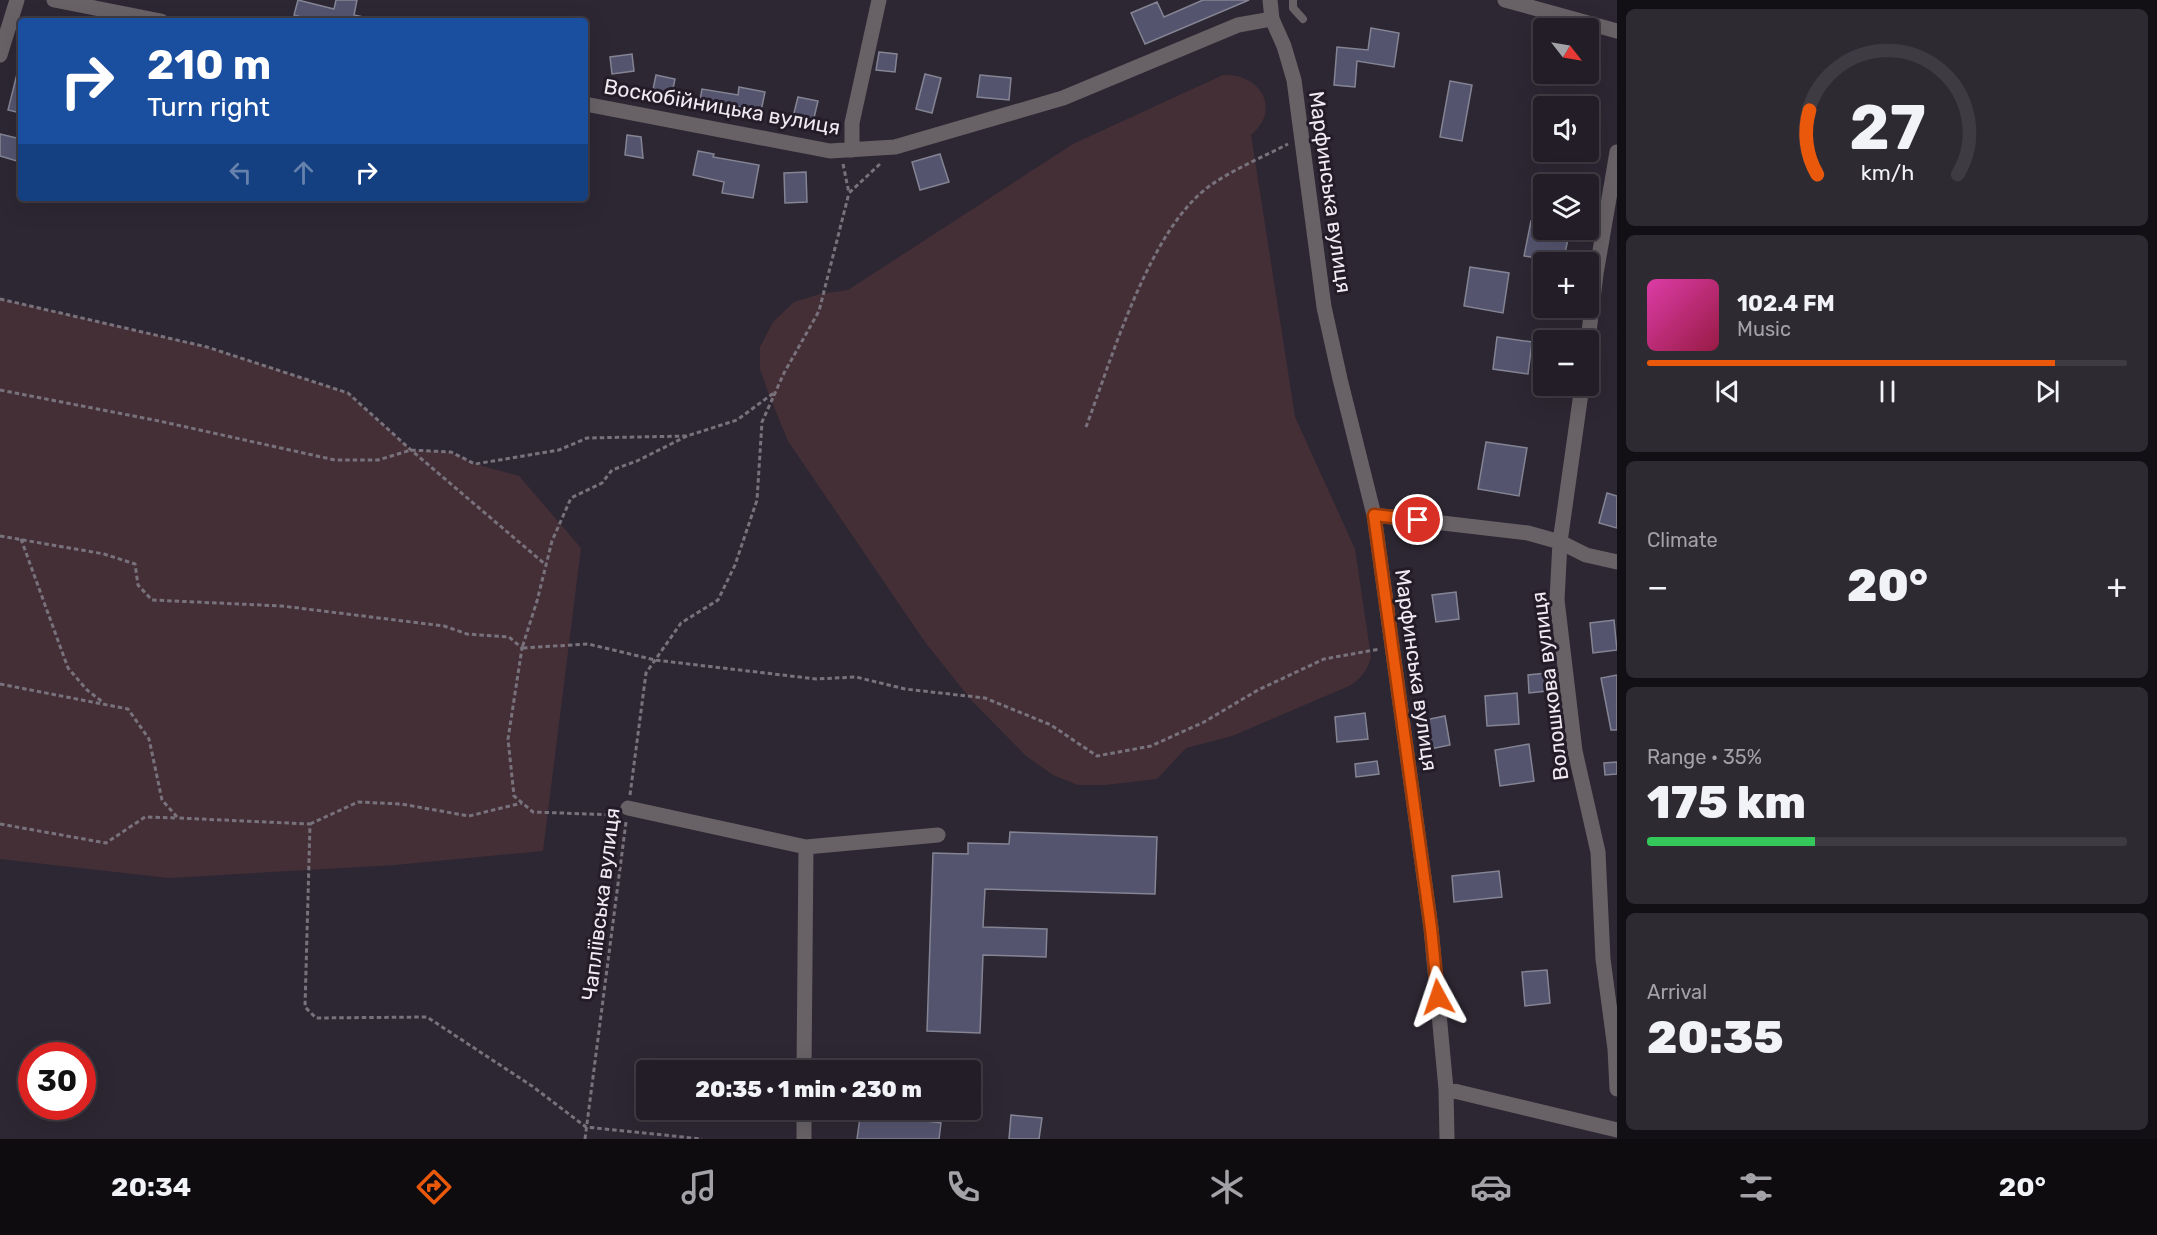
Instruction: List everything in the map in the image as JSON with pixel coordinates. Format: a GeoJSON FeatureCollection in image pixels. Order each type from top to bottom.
{"type":"FeatureCollection","features":[{"type":"Feature","properties":{"kind":"street"},"geometry":{"type":"LineString","coordinates":[[0,55],[17,0]]}},
{"type":"Feature","properties":{"kind":"street"},"geometry":{"type":"LineString","coordinates":[[54,0],[146,18]]}},
{"type":"Feature","properties":{"kind":"street","name":"Воскобійницька вулиця"},"geometry":{"type":"LineString","coordinates":[[846,150],[879,0]]}},
{"type":"Feature","properties":{"kind":"street","name":"Марфинська вулиця"},"geometry":{"type":"LineString","coordinates":[[1270,0],[1272,19],[1284,46],[1294,80],[1324,307],[1374,515],[1431,928],[1446,1089],[1447,1139]]}},
{"type":"Feature","properties":{"kind":"street"},"geometry":{"type":"LineString","coordinates":[[1504,0],[1617,31]]}},
{"type":"Feature","properties":{"kind":"street","name":"Воскобійницька вулиця"},"geometry":{"type":"LineString","coordinates":[[588,105],[783,143],[846,150],[895,147],[1063,98],[1238,25],[1272,19]]}},
{"type":"Feature","properties":{"kind":"street"},"geometry":{"type":"LineString","coordinates":[[1589,330],[1596,274],[1617,152]]}},
{"type":"Feature","properties":{"kind":"street","name":"Волошкова вулиця"},"geometry":{"type":"LineString","coordinates":[[1581,396],[1560,542],[1557,600],[1575,751],[1598,852],[1603,959],[1615,1049],[1617,1089]]}},
{"type":"Feature","properties":{"kind":"street"},"geometry":{"type":"LineString","coordinates":[[1374,515],[1528,533],[1560,542],[1586,555],[1617,562]]}},
{"type":"Feature","properties":{"kind":"street"},"geometry":{"type":"LineString","coordinates":[[628,812],[806,847],[938,835]]}},
{"type":"Feature","properties":{"kind":"street"},"geometry":{"type":"LineString","coordinates":[[804,1060],[806,847]]}},
{"type":"Feature","properties":{"kind":"street"},"geometry":{"type":"LineString","coordinates":[[1446,1089],[1617,1130]]}},
{"type":"Feature","properties":{"kind":"street"},"geometry":{"type":"LineString","coordinates":[[804,1120],[804,1139]]}},
{"type":"Feature","properties":{"kind":"lane"},"geometry":{"type":"LineString","coordinates":[[1293,0],[1293,8],[1303,19]]}},
{"type":"Feature","properties":{"kind":"path"},"geometry":{"type":"LineString","coordinates":[[1086,427],[1143,277],[1182,211],[1210,185],[1303,136]]}},
{"type":"Feature","properties":{"kind":"path"},"geometry":{"type":"LineString","coordinates":[[849,193],[872,173],[895,147]]}},
{"type":"Feature","properties":{"kind":"path"},"geometry":{"type":"LineString","coordinates":[[655,660],[681,622],[718,600],[735,566],[757,500],[762,422],[784,373],[819,311],[849,193],[846,150]]}},
{"type":"Feature","properties":{"kind":"path"},"geometry":{"type":"LineString","coordinates":[[0,299],[207,347],[348,393],[546,565]]}},
{"type":"Feature","properties":{"kind":"path"},"geometry":{"type":"LineString","coordinates":[[0,390],[159,421],[335,460],[378,459],[411,450],[451,452],[476,464],[560,450],[587,438],[687,436]]}},
{"type":"Feature","properties":{"kind":"path"},"geometry":{"type":"LineString","coordinates":[[628,812],[533,812],[514,796],[508,739],[522,648],[552,541],[572,498],[602,483],[612,470],[637,461],[687,436],[737,420],[776,391]]}},
{"type":"Feature","properties":{"kind":"path"},"geometry":{"type":"LineString","coordinates":[[0,536],[104,555],[135,564],[138,585],[152,600],[282,606],[444,626],[467,634],[509,637],[522,648],[588,644],[655,660],[816,679],[856,677],[905,688],[985,698],[1051,725],[1097,756],[1150,746],[1204,722],[1258,690],[1324,659],[1392,646]]}},
{"type":"Feature","properties":{"kind":"path"},"geometry":{"type":"LineString","coordinates":[[21,539],[68,668],[87,690],[106,705]]}},
{"type":"Feature","properties":{"kind":"path","name":"Чапліївська вулиця"},"geometry":{"type":"LineString","coordinates":[[585,1139],[646,673],[655,660]]}},
{"type":"Feature","properties":{"kind":"path"},"geometry":{"type":"LineString","coordinates":[[0,684],[128,709],[149,739],[162,800],[178,818]]}},
{"type":"Feature","properties":{"kind":"path"},"geometry":{"type":"LineString","coordinates":[[0,824],[106,843],[145,817],[310,824],[358,802],[401,804],[469,816],[522,803]]}},
{"type":"Feature","properties":{"kind":"path"},"geometry":{"type":"LineString","coordinates":[[310,824],[305,1007],[316,1018],[427,1017],[532,1086],[586,1127],[702,1139]]}},
{"type":"Feature","properties":{"kind":"shaded area"},"geometry":{"type":"Polygon","coordinates":[[[1223,75],[1236,76],[1256,86],[1266,104],[1260,125],[1251,135],[1295,417],[1355,549],[1371,657],[1363,674],[1349,686],[1232,736],[1186,748],[1157,779],[1105,785],[1078,785],[1053,775],[1026,756],[972,701],[925,642],[788,441],[760,369],[760,347],[773,322],[794,302],[820,294],[848,290],[1073,144],[1223,75]]]}},
{"type":"Feature","properties":{"kind":"shaded area"},"geometry":{"type":"Polygon","coordinates":[[[0,299],[207,347],[348,393],[411,450],[451,452],[475,464],[519,476],[581,548],[543,851],[395,865],[169,878],[0,859],[0,299]]]}},
{"type":"Feature","properties":{"kind":"building"},"geometry":{"type":"Polygon","coordinates":[[[298,0],[334,9],[336,0],[357,0],[354,15],[364,18],[304,18],[294,15],[298,0]]]}},
{"type":"Feature","properties":{"kind":"building"},"geometry":{"type":"Polygon","coordinates":[[[1203,0],[1249,0],[1145,44],[1131,13],[1157,2],[1164,17],[1203,0]]]}},
{"type":"Feature","properties":{"kind":"building"},"geometry":{"type":"Polygon","coordinates":[[[1371,28],[1399,33],[1394,67],[1357,61],[1355,87],[1334,85],[1337,47],[1368,50],[1371,28]]]}},
{"type":"Feature","properties":{"kind":"building"},"geometry":{"type":"Polygon","coordinates":[[[879,52],[897,54],[895,72],[876,70],[879,52]]]}},
{"type":"Feature","properties":{"kind":"building"},"geometry":{"type":"Polygon","coordinates":[[[632,54],[634,71],[612,74],[610,57],[632,54]]]}},
{"type":"Feature","properties":{"kind":"building"},"geometry":{"type":"Polygon","coordinates":[[[17,74],[18,74],[18,112],[8,110],[17,74]]]}},
{"type":"Feature","properties":{"kind":"building"},"geometry":{"type":"Polygon","coordinates":[[[925,74],[941,78],[932,113],[916,109],[925,74]]]}},
{"type":"Feature","properties":{"kind":"building"},"geometry":{"type":"Polygon","coordinates":[[[656,75],[675,79],[670,103],[651,99],[656,75]]]}},
{"type":"Feature","properties":{"kind":"building"},"geometry":{"type":"Polygon","coordinates":[[[980,75],[1011,78],[1009,100],[977,97],[980,75]]]}},
{"type":"Feature","properties":{"kind":"building"},"geometry":{"type":"Polygon","coordinates":[[[1450,81],[1472,85],[1462,141],[1440,137],[1450,81]]]}},
{"type":"Feature","properties":{"kind":"building"},"geometry":{"type":"Polygon","coordinates":[[[739,87],[765,92],[761,111],[724,104],[723,112],[707,109],[708,101],[700,100],[702,89],[738,95],[739,87]]]}},
{"type":"Feature","properties":{"kind":"building"},"geometry":{"type":"Polygon","coordinates":[[[798,97],[818,101],[812,126],[792,121],[798,97]]]}},
{"type":"Feature","properties":{"kind":"building"},"geometry":{"type":"Polygon","coordinates":[[[0,134],[18,138],[17,161],[0,156],[0,134]]]}},
{"type":"Feature","properties":{"kind":"building"},"geometry":{"type":"Polygon","coordinates":[[[627,135],[641,137],[643,158],[625,155],[627,135]]]}},
{"type":"Feature","properties":{"kind":"building"},"geometry":{"type":"Polygon","coordinates":[[[698,151],[714,154],[713,157],[759,165],[753,198],[722,193],[724,182],[693,175],[698,151]]]}},
{"type":"Feature","properties":{"kind":"building"},"geometry":{"type":"Polygon","coordinates":[[[940,154],[949,182],[920,190],[912,162],[940,154]]]}},
{"type":"Feature","properties":{"kind":"building"},"geometry":{"type":"Polygon","coordinates":[[[806,172],[807,202],[785,203],[784,173],[806,172]]]}},
{"type":"Feature","properties":{"kind":"building"},"geometry":{"type":"Polygon","coordinates":[[[1531,221],[1533,221],[1533,240],[1568,240],[1565,252],[1533,252],[1533,257],[1524,256],[1531,221]]]}},
{"type":"Feature","properties":{"kind":"building"},"geometry":{"type":"Polygon","coordinates":[[[1470,267],[1509,273],[1503,313],[1464,306],[1470,267]]]}},
{"type":"Feature","properties":{"kind":"building"},"geometry":{"type":"Polygon","coordinates":[[[1497,337],[1532,342],[1528,374],[1493,369],[1497,337]]]}},
{"type":"Feature","properties":{"kind":"building"},"geometry":{"type":"Polygon","coordinates":[[[1486,442],[1527,448],[1519,496],[1478,489],[1486,442]]]}},
{"type":"Feature","properties":{"kind":"building"},"geometry":{"type":"Polygon","coordinates":[[[1607,493],[1617,496],[1617,528],[1599,523],[1607,493]]]}},
{"type":"Feature","properties":{"kind":"building"},"geometry":{"type":"Polygon","coordinates":[[[1456,592],[1459,619],[1436,622],[1432,595],[1456,592]]]}},
{"type":"Feature","properties":{"kind":"building"},"geometry":{"type":"Polygon","coordinates":[[[1614,620],[1617,650],[1593,653],[1590,623],[1614,620]]]}},
{"type":"Feature","properties":{"kind":"building"},"geometry":{"type":"Polygon","coordinates":[[[1546,673],[1547,691],[1529,693],[1528,675],[1546,673]]]}},
{"type":"Feature","properties":{"kind":"building"},"geometry":{"type":"Polygon","coordinates":[[[1617,675],[1617,730],[1611,730],[1601,678],[1617,675]]]}},
{"type":"Feature","properties":{"kind":"building"},"geometry":{"type":"Polygon","coordinates":[[[1517,693],[1519,724],[1487,726],[1485,696],[1517,693]]]}},
{"type":"Feature","properties":{"kind":"building"},"geometry":{"type":"Polygon","coordinates":[[[1365,713],[1368,739],[1337,742],[1335,717],[1365,713]]]}},
{"type":"Feature","properties":{"kind":"building"},"geometry":{"type":"Polygon","coordinates":[[[1445,716],[1450,745],[1425,750],[1420,721],[1445,716]]]}},
{"type":"Feature","properties":{"kind":"building"},"geometry":{"type":"Polygon","coordinates":[[[1529,744],[1534,781],[1500,786],[1495,750],[1529,744]]]}},
{"type":"Feature","properties":{"kind":"building"},"geometry":{"type":"Polygon","coordinates":[[[1377,761],[1379,774],[1356,777],[1355,764],[1377,761]]]}},
{"type":"Feature","properties":{"kind":"building"},"geometry":{"type":"Polygon","coordinates":[[[1617,762],[1617,774],[1605,775],[1604,763],[1617,762]]]}},
{"type":"Feature","properties":{"kind":"building"},"geometry":{"type":"Polygon","coordinates":[[[1010,832],[1157,837],[1155,894],[985,889],[983,927],[1047,929],[1046,957],[983,955],[980,1033],[927,1031],[933,853],[968,854],[968,843],[1009,844],[1010,832]]]}},
{"type":"Feature","properties":{"kind":"building"},"geometry":{"type":"Polygon","coordinates":[[[1499,871],[1502,897],[1454,902],[1452,876],[1499,871]]]}},
{"type":"Feature","properties":{"kind":"building"},"geometry":{"type":"Polygon","coordinates":[[[1547,970],[1550,1003],[1525,1006],[1522,972],[1547,970]]]}},
{"type":"Feature","properties":{"kind":"building"},"geometry":{"type":"Polygon","coordinates":[[[1011,1115],[1042,1118],[1039,1139],[1009,1139],[1011,1115]]]}},
{"type":"Feature","properties":{"kind":"building"},"geometry":{"type":"Polygon","coordinates":[[[860,1120],[919,1120],[941,1123],[939,1139],[857,1139],[860,1120]]]}},
{"type":"Feature","properties":{"kind":"route"},"geometry":{"type":"LineString","coordinates":[[1418,520],[1374,515],[1431,928],[1438,997]]}}]}
